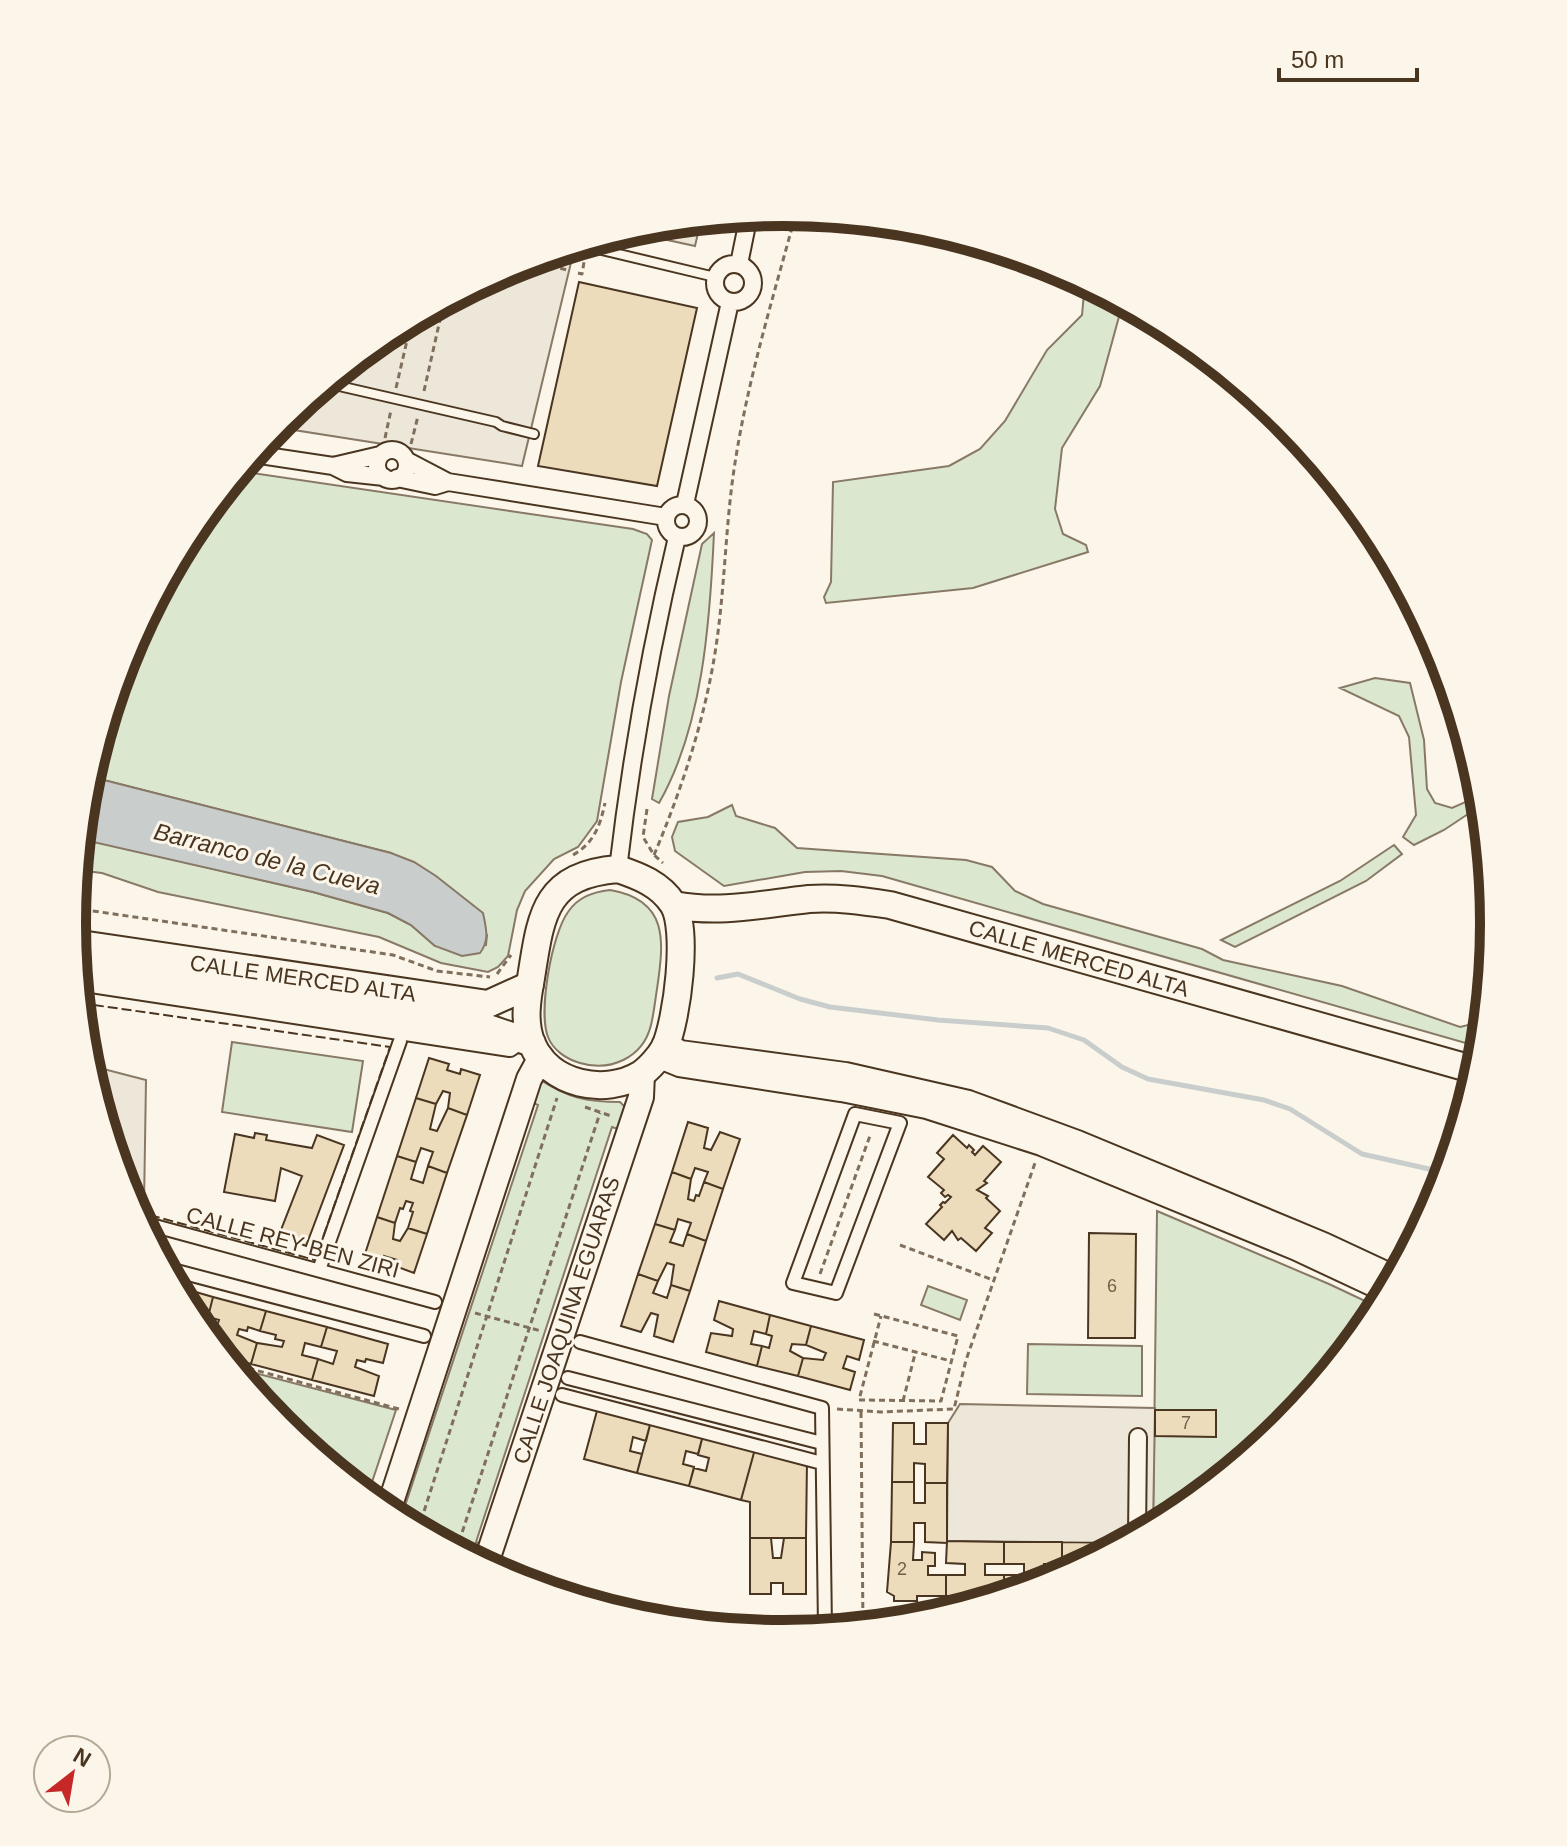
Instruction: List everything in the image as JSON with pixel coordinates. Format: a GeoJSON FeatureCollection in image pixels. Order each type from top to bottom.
{"type":"FeatureCollection","features":[{"type":"Feature","properties":{"kind":"main road"},"geometry":{"type":"LineString","coordinates":[[392,1500],[531,1071],[532,1046],[526,1012],[540,924],[554,895],[571,880],[592,871],[618,869],[660,889],[674,905],[682,928],[682,951],[655,1059]]}},
{"type":"Feature","properties":{"kind":"main road","name":"CALLE MERCED ALTA"},"geometry":{"type":"LineString","coordinates":[[674,905],[720,911],[811,899],[847,899],[890,905],[1466,1067]]}},
{"type":"Feature","properties":{"kind":"main road","name":"CALLE MERCED ALTA"},"geometry":{"type":"LineString","coordinates":[[86,945],[488,1004],[530,985]]}},
{"type":"Feature","properties":{"kind":"main road","name":"CALLE MERCED ALTA"},"geometry":{"type":"LineString","coordinates":[[87,968],[485,1027],[532,1046]]}},
{"type":"Feature","properties":{"kind":"main road"},"geometry":{"type":"LineString","coordinates":[[532,1046],[555,1070],[573,1081],[593,1087],[616,1084],[655,1059],[680,1054],[845,1076],[968,1104],[1077,1144],[1386,1275]]}},
{"type":"Feature","properties":{"kind":"main road","name":"CALLE JOAQUINA EGUARAS"},"geometry":{"type":"LineString","coordinates":[[489,1555],[655,1059]]}},
{"type":"Feature","properties":{"kind":"street"},"geometry":{"type":"LineString","coordinates":[[739,264],[747,227]]}},
{"type":"Feature","properties":{"kind":"street"},"geometry":{"type":"LineString","coordinates":[[726,264],[739,264],[749,271],[752,290],[743,300],[730,302],[719,296],[715,277],[726,264]]}},
{"type":"Feature","properties":{"kind":"street"},"geometry":{"type":"LineString","coordinates":[[685,504],[730,302]]}},
{"type":"Feature","properties":{"kind":"street"},"geometry":{"type":"LineString","coordinates":[[333,466],[382,450],[396,450],[448,482],[666,517]]}},
{"type":"Feature","properties":{"kind":"street"},"geometry":{"type":"LineString","coordinates":[[382,450],[377,464],[390,478]]}},
{"type":"Feature","properties":{"kind":"street"},"geometry":{"type":"LineString","coordinates":[[390,478],[406,469],[408,455]]}},
{"type":"Feature","properties":{"kind":"street"},"geometry":{"type":"LineString","coordinates":[[266,456],[333,466],[347,473],[435,486],[448,482]]}},
{"type":"Feature","properties":{"kind":"street"},"geometry":{"type":"LineString","coordinates":[[677,537],[667,528],[666,517],[674,506],[685,504]]}},
{"type":"Feature","properties":{"kind":"street"},"geometry":{"type":"LineString","coordinates":[[677,537],[692,534],[698,525],[697,514],[685,504]]}},
{"type":"Feature","properties":{"kind":"street"},"geometry":{"type":"LineString","coordinates":[[618,869],[647,678],[677,537]]}},
{"type":"Feature","properties":{"kind":"street","name":"CALLE MERCED ALTA"},"geometry":{"type":"LineString","coordinates":[[89,984],[510,1048],[532,1046]]}},
{"type":"Feature","properties":{"kind":"street"},"geometry":{"type":"LineString","coordinates":[[319,1270],[400,1041]]}},
{"type":"Feature","properties":{"kind":"street"},"geometry":{"type":"LineString","coordinates":[[655,1059],[679,1068],[841,1093],[926,1110],[1027,1142],[1294,1251],[1377,1290]]}},
{"type":"Feature","properties":{"kind":"street"},"geometry":{"type":"LineString","coordinates":[[855,1114],[876,1118],[900,1123],[836,1293],[793,1283],[855,1114]]}},
{"type":"Feature","properties":{"kind":"street","name":"CALLE REY BEN ZIRI"},"geometry":{"type":"LineString","coordinates":[[156,1226],[435,1302]]}},
{"type":"Feature","properties":{"kind":"street"},"geometry":{"type":"LineString","coordinates":[[179,1272],[424,1336]]}},
{"type":"Feature","properties":{"kind":"street"},"geometry":{"type":"LineString","coordinates":[[580,1342],[822,1408],[825,1619]]}},
{"type":"Feature","properties":{"kind":"street"},"geometry":{"type":"LineString","coordinates":[[568,1378],[822,1443]]}},
{"type":"Feature","properties":{"kind":"street"},"geometry":{"type":"LineString","coordinates":[[562,1395],[822,1463]]}},
{"type":"Feature","properties":{"kind":"street"},"geometry":{"type":"LineString","coordinates":[[1137,1524],[1138,1437]]}},
{"type":"Feature","properties":{"kind":"lane"},"geometry":{"type":"LineString","coordinates":[[601,250],[715,277]]}},
{"type":"Feature","properties":{"kind":"lane"},"geometry":{"type":"LineString","coordinates":[[340,386],[496,422],[534,434]]}},
{"type":"Feature","properties":{"kind":"path"},"geometry":{"type":"LineString","coordinates":[[654,855],[680,788],[708,690],[741,427],[792,226]]}},
{"type":"Feature","properties":{"kind":"path"},"geometry":{"type":"LineString","coordinates":[[578,273],[582,274],[584,262]]}},
{"type":"Feature","properties":{"kind":"path"},"geometry":{"type":"LineString","coordinates":[[552,266],[567,270]]}},
{"type":"Feature","properties":{"kind":"path"},"geometry":{"type":"LineString","coordinates":[[422,399],[441,316]]}},
{"type":"Feature","properties":{"kind":"path"},"geometry":{"type":"LineString","coordinates":[[395,392],[408,336]]}},
{"type":"Feature","properties":{"kind":"path"},"geometry":{"type":"LineString","coordinates":[[382,450],[392,403]]}},
{"type":"Feature","properties":{"kind":"path"},"geometry":{"type":"LineString","coordinates":[[408,455],[419,410]]}},
{"type":"Feature","properties":{"kind":"path"},"geometry":{"type":"LineString","coordinates":[[570,857],[591,842],[601,824],[605,803]]}},
{"type":"Feature","properties":{"kind":"path"},"geometry":{"type":"LineString","coordinates":[[647,809],[643,837],[654,855],[671,870]]}},
{"type":"Feature","properties":{"kind":"path"},"geometry":{"type":"LineString","coordinates":[[86,910],[393,955],[437,971],[484,978],[502,970],[513,946]]}},
{"type":"Feature","properties":{"kind":"path"},"geometry":{"type":"LineString","coordinates":[[422,1519],[557,1098]]}},
{"type":"Feature","properties":{"kind":"path"},"geometry":{"type":"LineString","coordinates":[[459,1540],[600,1113]]}},
{"type":"Feature","properties":{"kind":"path"},"geometry":{"type":"LineString","coordinates":[[820,1274],[876,1118]]}},
{"type":"Feature","properties":{"kind":"path"},"geometry":{"type":"LineString","coordinates":[[822,1408],[861,1412],[954,1409],[966,1360],[1037,1159]]}},
{"type":"Feature","properties":{"kind":"path"},"geometry":{"type":"LineString","coordinates":[[900,1245],[994,1281]]}},
{"type":"Feature","properties":{"kind":"path"},"geometry":{"type":"LineString","coordinates":[[463,1309],[551,1334]]}},
{"type":"Feature","properties":{"kind":"path"},"geometry":{"type":"LineString","coordinates":[[874,1314],[958,1336],[941,1401],[859,1400],[881,1316]]}},
{"type":"Feature","properties":{"kind":"path"},"geometry":{"type":"LineString","coordinates":[[873,1341],[951,1361]]}},
{"type":"Feature","properties":{"kind":"path"},"geometry":{"type":"LineString","coordinates":[[903,1401],[915,1352]]}},
{"type":"Feature","properties":{"kind":"path"},"geometry":{"type":"LineString","coordinates":[[246,1368],[400,1409]]}},
{"type":"Feature","properties":{"kind":"path"},"geometry":{"type":"LineString","coordinates":[[881,1412],[882,1400]]}},
{"type":"Feature","properties":{"kind":"path"},"geometry":{"type":"LineString","coordinates":[[915,1401],[915,1410]]}},
{"type":"Feature","properties":{"kind":"path"},"geometry":{"type":"LineString","coordinates":[[861,1412],[863,1616]]}},
{"type":"Feature","properties":{"kind":"path"},"geometry":{"type":"LineString","coordinates":[[369,1483],[375,1485]]}},
{"type":"Feature","properties":{"kind":"green space"},"geometry":{"type":"Polygon","coordinates":[[[1084,294],[1120,312],[1100,386],[1062,448],[1055,509],[1063,534],[1086,545],[1088,552],[973,588],[826,603],[824,597],[831,582],[833,482],[949,466],[980,449],[1005,421],[1047,350],[1082,315],[1084,294]]]}},
{"type":"Feature","properties":{"kind":"green space"},"geometry":{"type":"Polygon","coordinates":[[[251,473],[633,529],[647,534],[652,540],[621,682],[597,821],[578,847],[554,859],[525,891],[517,910],[508,956],[498,967],[488,972],[441,963],[379,937],[158,892],[102,873],[88,871],[91,841],[313,892],[388,913],[411,925],[435,946],[486,945],[487,935],[391,853],[101,779],[123,699],[139,656],[179,574],[230,498],[251,473]]]}},
{"type":"Feature","properties":{"kind":"green space"},"geometry":{"type":"Polygon","coordinates":[[[714,533],[710,601],[695,707],[674,773],[659,803],[652,799],[669,696],[702,544],[714,533]]]}},
{"type":"Feature","properties":{"kind":"green space"},"geometry":{"type":"Polygon","coordinates":[[[1375,678],[1410,683],[1424,740],[1427,789],[1435,803],[1452,808],[1470,799],[1472,811],[1414,845],[1403,837],[1416,815],[1409,737],[1399,716],[1340,688],[1375,678]]]}},
{"type":"Feature","properties":{"kind":"green space"},"geometry":{"type":"Polygon","coordinates":[[[732,805],[736,816],[775,828],[797,848],[966,860],[992,867],[1015,891],[1043,904],[1202,949],[1223,960],[1342,986],[1460,1027],[1473,1024],[1470,1044],[882,876],[841,871],[805,872],[724,886],[675,851],[672,837],[678,822],[708,817],[732,805]]]}},
{"type":"Feature","properties":{"kind":"green space"},"geometry":{"type":"Polygon","coordinates":[[[1394,845],[1402,854],[1366,881],[1235,947],[1221,940],[1340,881],[1394,845]]]}},
{"type":"Feature","properties":{"kind":"green space"},"geometry":{"type":"Polygon","coordinates":[[[610,890],[629,895],[653,913],[661,939],[661,955],[647,1036],[633,1054],[603,1066],[575,1061],[557,1050],[548,1037],[545,1010],[548,973],[562,923],[576,903],[586,896],[610,890]]]}},
{"type":"Feature","properties":{"kind":"green space"},"geometry":{"type":"Polygon","coordinates":[[[232,1042],[363,1061],[352,1132],[222,1112],[232,1042]]]}},
{"type":"Feature","properties":{"kind":"green space"},"geometry":{"type":"Polygon","coordinates":[[[539,1079],[568,1095],[587,1100],[620,1102],[625,1107],[621,1130],[612,1127],[476,1542],[485,1545],[483,1552],[404,1508],[538,1105],[531,1102],[539,1079]]]}},
{"type":"Feature","properties":{"kind":"green space"},"geometry":{"type":"Polygon","coordinates":[[[1157,1211],[1368,1303],[1337,1348],[1277,1416],[1208,1476],[1153,1514],[1157,1211]]]}},
{"type":"Feature","properties":{"kind":"green space"},"geometry":{"type":"Polygon","coordinates":[[[928,1286],[967,1300],[960,1320],[921,1305],[928,1286]]]}},
{"type":"Feature","properties":{"kind":"green space"},"geometry":{"type":"Polygon","coordinates":[[[1028,1344],[1142,1346],[1142,1396],[1027,1394],[1028,1344]]]}},
{"type":"Feature","properties":{"kind":"green space"},"geometry":{"type":"Polygon","coordinates":[[[250,1372],[396,1410],[371,1485],[290,1416],[250,1372]]]}},
{"type":"Feature","properties":{"kind":"shaded area"},"geometry":{"type":"Polygon","coordinates":[[[699,230],[695,246],[656,237],[699,230]]]}},
{"type":"Feature","properties":{"kind":"shaded area"},"geometry":{"type":"Polygon","coordinates":[[[572,259],[522,466],[291,429],[359,370],[435,319],[475,297],[572,259]]]}},
{"type":"Feature","properties":{"kind":"shaded area"},"geometry":{"type":"Polygon","coordinates":[[[101,1068],[146,1080],[144,1201],[123,1147],[101,1068]]]}},
{"type":"Feature","properties":{"kind":"shaded area"},"geometry":{"type":"Polygon","coordinates":[[[960,1404],[1155,1408],[1153,1514],[1103,1543],[947,1541],[948,1423],[960,1404]]]}},
{"type":"Feature","properties":{"kind":"water"},"geometry":{"type":"Polygon","coordinates":[[[101,779],[391,853],[414,862],[483,913],[485,943],[480,953],[462,956],[435,946],[411,925],[388,913],[313,892],[91,841],[101,779]]]}},
{"type":"Feature","properties":{"kind":"building"},"geometry":{"type":"Polygon","coordinates":[[[579,282],[697,308],[657,486],[538,466],[579,282]]]}},
{"type":"Feature","properties":{"kind":"building"},"geometry":{"type":"Polygon","coordinates":[[[429,1058],[449,1064],[447,1070],[460,1074],[461,1069],[480,1075],[467,1115],[448,1108],[450,1093],[443,1091],[436,1104],[416,1098],[429,1058]]]}},
{"type":"Feature","properties":{"kind":"building"},"geometry":{"type":"Polygon","coordinates":[[[416,1098],[436,1104],[430,1129],[437,1131],[448,1108],[467,1115],[447,1173],[428,1166],[433,1152],[421,1148],[416,1162],[397,1156],[416,1098]]]}},
{"type":"Feature","properties":{"kind":"building"},"geometry":{"type":"Polygon","coordinates":[[[688,1122],[708,1128],[704,1148],[711,1150],[720,1132],[740,1139],[723,1189],[704,1182],[708,1172],[695,1168],[691,1179],[672,1172],[688,1122]]]}},
{"type":"Feature","properties":{"kind":"building"},"geometry":{"type":"Polygon","coordinates":[[[255,1133],[267,1135],[266,1140],[312,1148],[317,1135],[344,1145],[306,1246],[279,1235],[302,1176],[281,1168],[275,1201],[224,1192],[235,1134],[254,1138],[255,1133]]]}},
{"type":"Feature","properties":{"kind":"building"},"geometry":{"type":"Polygon","coordinates":[[[953,1135],[967,1148],[969,1145],[975,1155],[983,1146],[1001,1162],[984,1181],[987,1183],[977,1190],[988,1196],[986,1198],[1000,1211],[985,1228],[992,1233],[976,1251],[961,1238],[958,1240],[952,1231],[944,1240],[926,1224],[942,1207],[940,1205],[951,1197],[945,1197],[941,1193],[944,1190],[928,1177],[944,1159],[937,1153],[953,1135]]]}},
{"type":"Feature","properties":{"kind":"building"},"geometry":{"type":"Polygon","coordinates":[[[397,1156],[416,1162],[411,1179],[423,1183],[428,1166],[447,1173],[427,1234],[408,1228],[413,1203],[406,1201],[395,1223],[377,1217],[397,1156]]]}},
{"type":"Feature","properties":{"kind":"building"},"geometry":{"type":"Polygon","coordinates":[[[672,1172],[691,1179],[688,1199],[694,1201],[704,1182],[723,1189],[706,1241],[687,1234],[691,1223],[678,1219],[675,1230],[655,1224],[672,1172]]]}},
{"type":"Feature","properties":{"kind":"building"},"geometry":{"type":"Polygon","coordinates":[[[377,1217],[395,1223],[393,1239],[400,1241],[408,1228],[427,1234],[414,1273],[395,1266],[397,1260],[384,1256],[382,1263],[364,1257],[377,1217]]]}},
{"type":"Feature","properties":{"kind":"building"},"geometry":{"type":"Polygon","coordinates":[[[655,1224],[675,1230],[670,1242],[683,1246],[687,1234],[706,1241],[690,1291],[671,1285],[674,1265],[667,1263],[658,1281],[638,1274],[655,1224]]]}},
{"type":"Feature","properties":{"kind":"building"},"geometry":{"type":"Polygon","coordinates":[[[1089,1233],[1136,1234],[1135,1338],[1088,1338],[1089,1233]]]}},
{"type":"Feature","properties":{"kind":"building"},"geometry":{"type":"Polygon","coordinates":[[[638,1274],[658,1281],[653,1293],[667,1298],[671,1285],[690,1291],[673,1342],[654,1336],[658,1315],[651,1313],[641,1332],[621,1326],[638,1274]]]}},
{"type":"Feature","properties":{"kind":"building"},"geometry":{"type":"Polygon","coordinates":[[[191,1291],[213,1297],[208,1317],[191,1291]]]}},
{"type":"Feature","properties":{"kind":"building"},"geometry":{"type":"Polygon","coordinates":[[[213,1297],[266,1311],[260,1331],[248,1327],[247,1331],[239,1329],[237,1335],[257,1343],[251,1364],[241,1361],[230,1348],[216,1328],[219,1320],[208,1317],[213,1297]]]}},
{"type":"Feature","properties":{"kind":"building"},"geometry":{"type":"Polygon","coordinates":[[[719,1301],[770,1315],[766,1334],[754,1331],[751,1344],[762,1346],[757,1366],[706,1352],[711,1333],[732,1336],[733,1329],[714,1320],[719,1301]]]}},
{"type":"Feature","properties":{"kind":"building"},"geometry":{"type":"Polygon","coordinates":[[[266,1311],[327,1327],[321,1347],[305,1343],[302,1355],[318,1359],[312,1380],[251,1364],[257,1343],[282,1347],[284,1341],[275,1339],[276,1335],[260,1331],[266,1311]]]}},
{"type":"Feature","properties":{"kind":"building"},"geometry":{"type":"Polygon","coordinates":[[[770,1315],[811,1326],[806,1345],[792,1344],[790,1351],[803,1358],[798,1376],[757,1366],[762,1346],[769,1348],[772,1336],[766,1334],[770,1315]]]}},
{"type":"Feature","properties":{"kind":"building"},"geometry":{"type":"Polygon","coordinates":[[[811,1326],[864,1340],[859,1360],[847,1356],[843,1368],[855,1372],[850,1390],[798,1376],[803,1358],[823,1360],[826,1353],[806,1345],[811,1326]]]}},
{"type":"Feature","properties":{"kind":"building"},"geometry":{"type":"Polygon","coordinates":[[[327,1327],[388,1344],[383,1363],[357,1360],[355,1367],[379,1376],[374,1396],[312,1380],[318,1359],[333,1364],[337,1351],[321,1347],[327,1327]]]}},
{"type":"Feature","properties":{"kind":"building"},"geometry":{"type":"Polygon","coordinates":[[[598,1407],[651,1421],[646,1441],[633,1437],[630,1451],[642,1454],[637,1473],[584,1459],[598,1407]]]}},
{"type":"Feature","properties":{"kind":"building"},"geometry":{"type":"Polygon","coordinates":[[[1155,1410],[1216,1410],[1216,1437],[1155,1436],[1155,1410]]]}},
{"type":"Feature","properties":{"kind":"building"},"geometry":{"type":"Polygon","coordinates":[[[651,1421],[703,1435],[698,1454],[686,1451],[683,1464],[694,1467],[689,1486],[637,1473],[651,1421]]]}},
{"type":"Feature","properties":{"kind":"building"},"geometry":{"type":"Polygon","coordinates":[[[893,1423],[914,1423],[914,1444],[926,1444],[926,1423],[948,1423],[947,1483],[925,1483],[925,1464],[914,1463],[914,1482],[892,1482],[893,1423]]]}},
{"type":"Feature","properties":{"kind":"building"},"geometry":{"type":"Polygon","coordinates":[[[703,1435],[755,1449],[741,1500],[689,1486],[694,1468],[706,1471],[709,1458],[698,1455],[703,1435]]]}},
{"type":"Feature","properties":{"kind":"building"},"geometry":{"type":"Polygon","coordinates":[[[755,1449],[807,1461],[806,1538],[750,1538],[750,1502],[741,1500],[755,1449]]]}},
{"type":"Feature","properties":{"kind":"building"},"geometry":{"type":"Polygon","coordinates":[[[892,1482],[914,1482],[914,1503],[925,1503],[925,1483],[947,1483],[947,1543],[925,1542],[925,1523],[914,1523],[914,1542],[891,1542],[892,1482]]]}},
{"type":"Feature","properties":{"kind":"building"},"geometry":{"type":"Polygon","coordinates":[[[750,1538],[771,1538],[773,1558],[781,1558],[784,1538],[806,1538],[806,1594],[783,1594],[783,1583],[771,1583],[771,1594],[750,1594],[750,1538]]]}},
{"type":"Feature","properties":{"kind":"building"},"geometry":{"type":"Polygon","coordinates":[[[947,1541],[1004,1542],[1004,1564],[985,1564],[985,1575],[1004,1575],[1004,1584],[967,1596],[946,1596],[946,1575],[965,1575],[965,1564],[946,1563],[947,1541]]]}},
{"type":"Feature","properties":{"kind":"building"},"geometry":{"type":"Polygon","coordinates":[[[891,1542],[914,1542],[913,1560],[922,1560],[922,1552],[935,1553],[935,1566],[928,1566],[928,1575],[946,1575],[946,1596],[917,1596],[917,1601],[894,1601],[894,1596],[887,1592],[891,1542]]]}},
{"type":"Feature","properties":{"kind":"building"},"geometry":{"type":"Polygon","coordinates":[[[1004,1542],[1062,1542],[1062,1562],[1044,1564],[1044,1569],[1004,1584],[1004,1575],[1024,1575],[1024,1564],[1004,1564],[1004,1542]]]}},
{"type":"Feature","properties":{"kind":"building"},"geometry":{"type":"Polygon","coordinates":[[[1062,1542],[1103,1543],[1092,1549],[1062,1562],[1062,1542]]]}},
{"type":"Feature","properties":{"kind":"waterway","name":"Barranco de la Cueva"},"geometry":{"type":"LineString","coordinates":[[717,978],[738,974],[800,999],[830,1007],[938,1020],[1048,1028],[1084,1040],[1122,1067],[1148,1079],[1264,1100],[1290,1109],[1362,1154],[1435,1170]]}},
{"type":"Feature","properties":{"kind":"fence"},"geometry":{"type":"LineString","coordinates":[[91,1005],[390,1047],[315,1260],[151,1215]]}}]}
